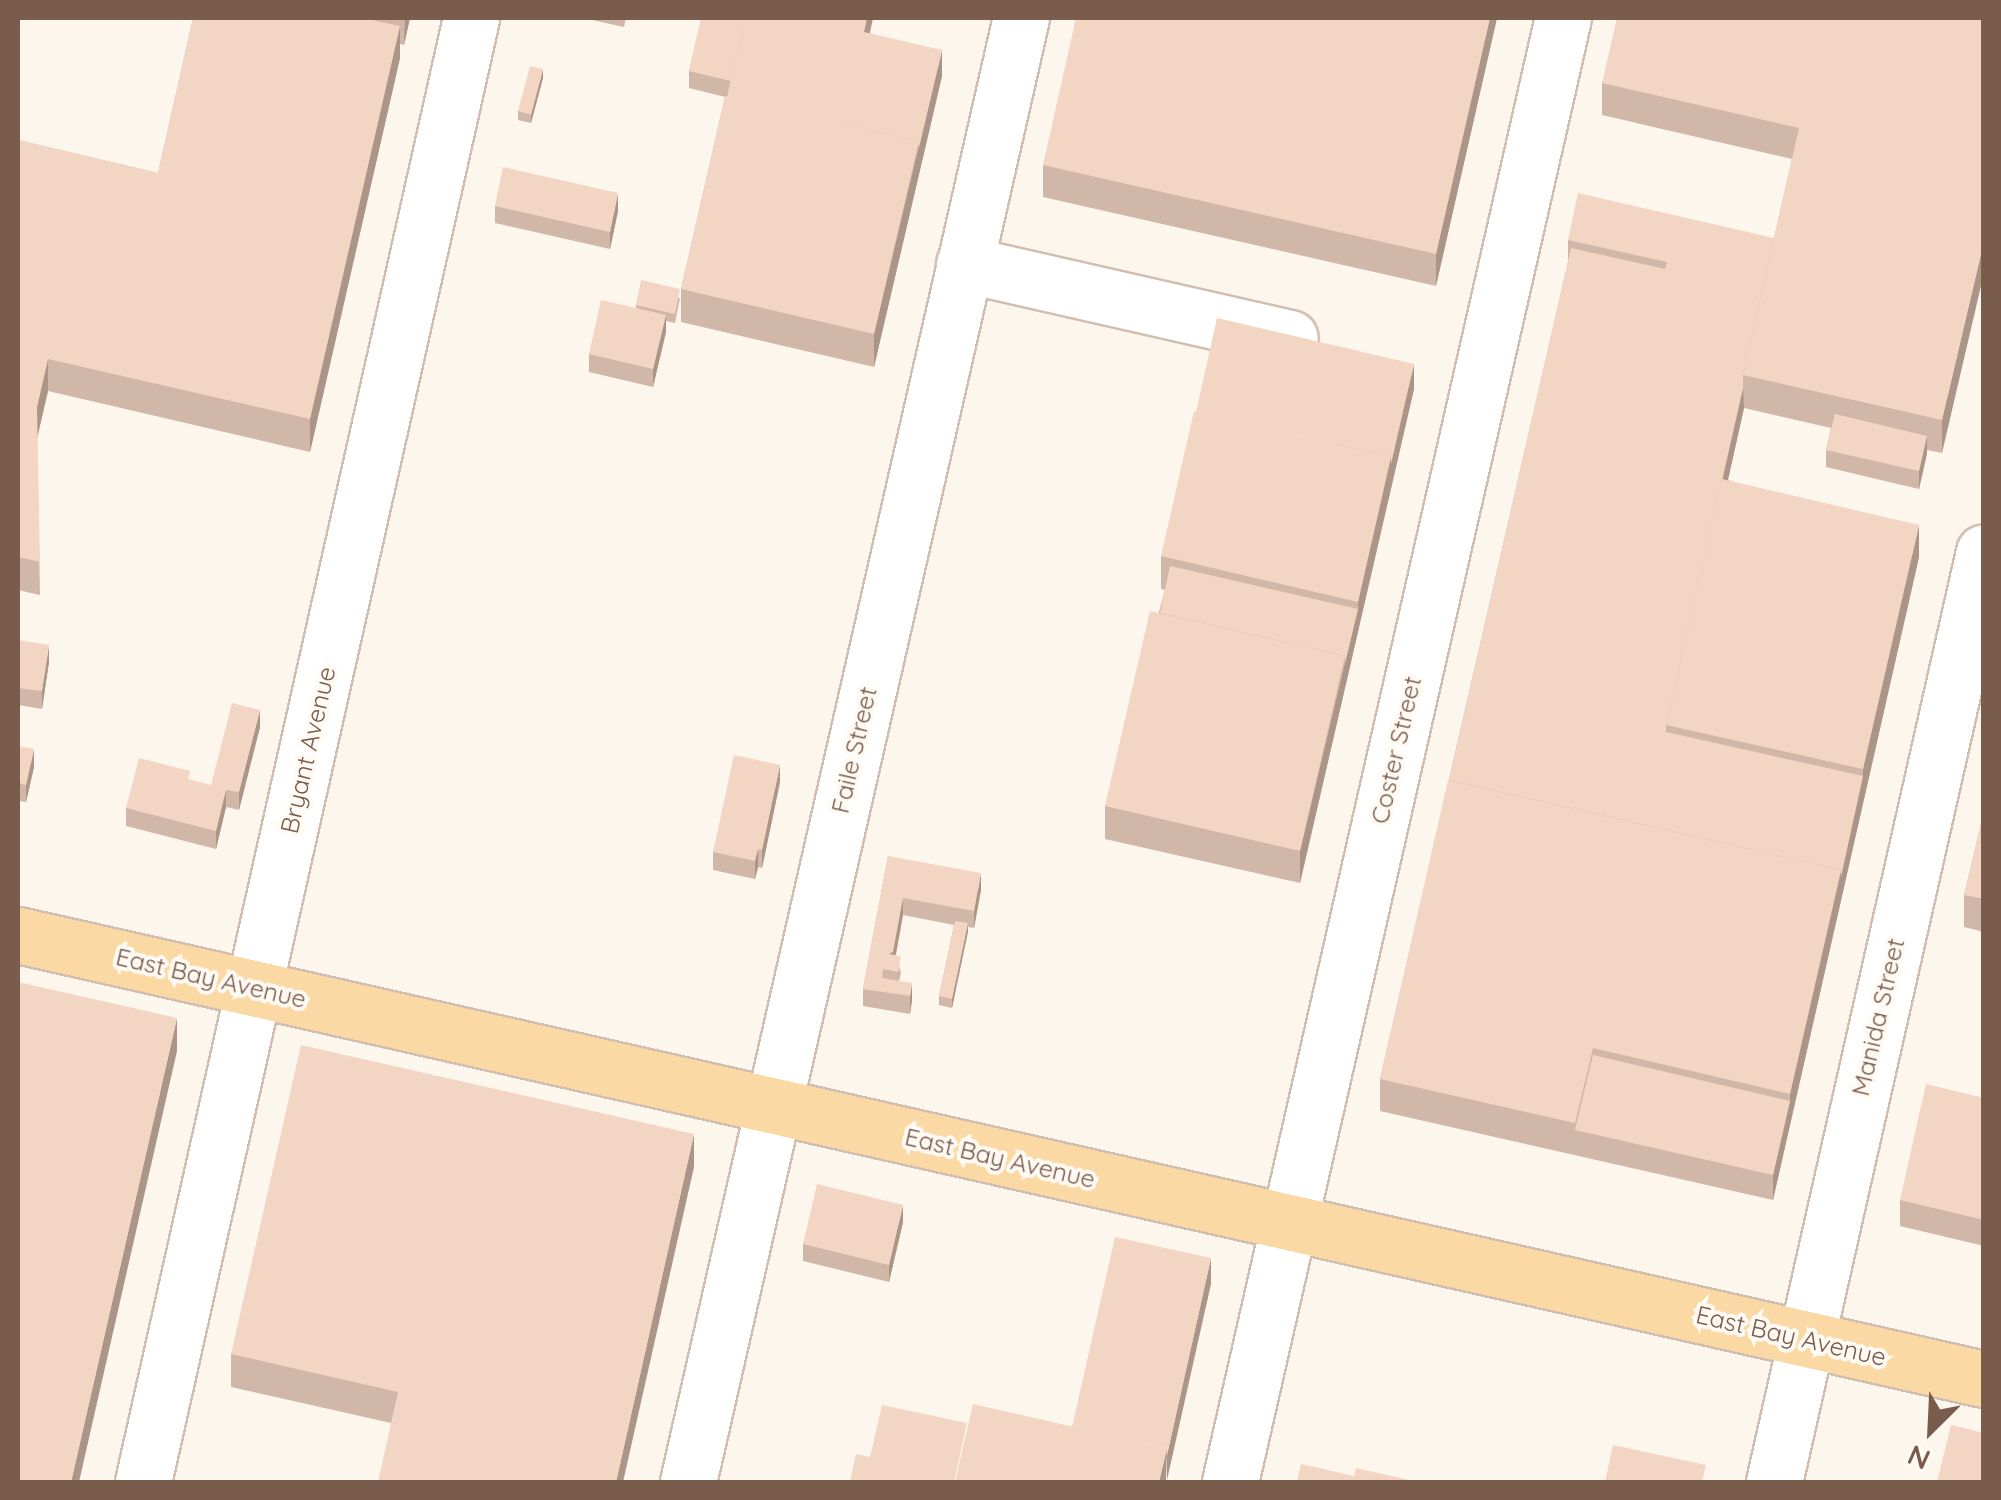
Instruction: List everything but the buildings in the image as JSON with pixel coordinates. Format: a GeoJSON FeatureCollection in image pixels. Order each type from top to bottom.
{"type":"FeatureCollection","features":[{"type":"Feature","properties":{"kind":"main road","name":"East Bay Avenue"},"geometry":{"type":"LineString","coordinates":[[18,934],[1984,1379]]}},
{"type":"Feature","properties":{"kind":"street","name":"Bryant Avenue"},"geometry":{"type":"LineString","coordinates":[[143,1482],[471,18]]}},
{"type":"Feature","properties":{"kind":"street","name":"Faile Street"},"geometry":{"type":"LineString","coordinates":[[688,1482],[1021,18]]}},
{"type":"Feature","properties":{"kind":"street","name":"Coster Street"},"geometry":{"type":"LineString","coordinates":[[1230,1482],[1562,18]]}},
{"type":"Feature","properties":{"kind":"street"},"geometry":{"type":"LineString","coordinates":[[964,264],[1344,350]]}},
{"type":"Feature","properties":{"kind":"street","name":"Manida Street"},"geometry":{"type":"LineString","coordinates":[[1774,1482],[1984,552]]}}]}
